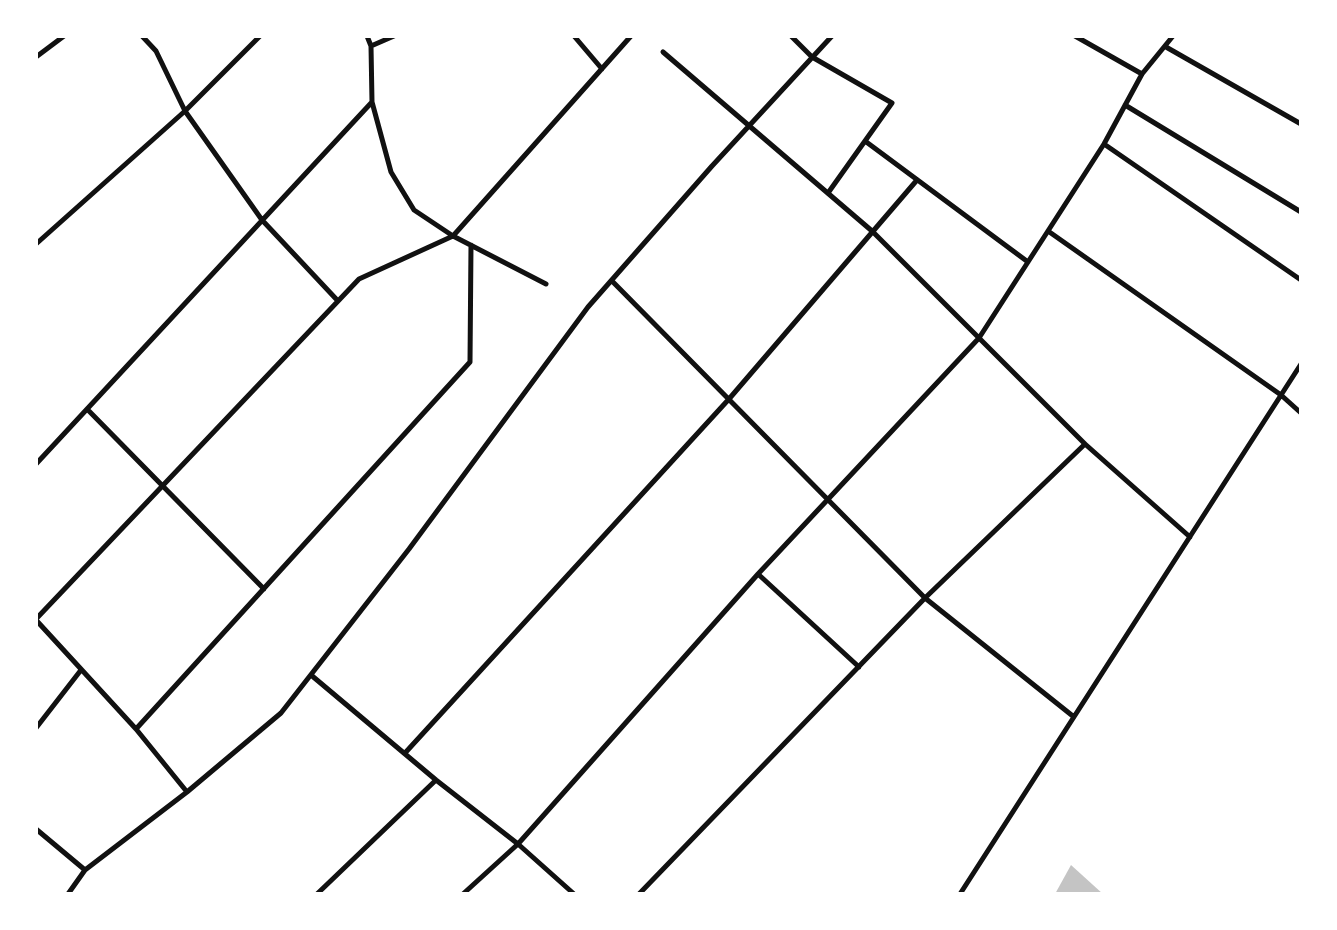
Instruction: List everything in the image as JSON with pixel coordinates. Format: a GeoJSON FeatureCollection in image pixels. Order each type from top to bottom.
{"type":"FeatureCollection","features":[{"type":"Feature","properties":{"kind":"street"},"geometry":{"type":"LineString","coordinates":[[36,57],[64,36]]}},
{"type":"Feature","properties":{"kind":"street"},"geometry":{"type":"LineString","coordinates":[[142,36],[156,51],[185,111],[262,220],[338,301]]}},
{"type":"Feature","properties":{"kind":"street"},"geometry":{"type":"LineString","coordinates":[[36,244],[185,111],[260,36]]}},
{"type":"Feature","properties":{"kind":"street"},"geometry":{"type":"LineString","coordinates":[[367,36],[371,46],[372,102],[391,172],[414,210],[453,236],[546,284]]}},
{"type":"Feature","properties":{"kind":"street"},"geometry":{"type":"LineString","coordinates":[[371,46],[394,36]]}},
{"type":"Feature","properties":{"kind":"street"},"geometry":{"type":"LineString","coordinates":[[574,36],[602,69]]}},
{"type":"Feature","properties":{"kind":"street"},"geometry":{"type":"LineString","coordinates":[[187,792],[136,728],[36,620],[359,279],[453,236],[631,36]]}},
{"type":"Feature","properties":{"kind":"street"},"geometry":{"type":"LineString","coordinates":[[791,36],[812,57],[892,103],[828,193]]}},
{"type":"Feature","properties":{"kind":"street"},"geometry":{"type":"LineString","coordinates":[[68,894],[85,870],[187,792],[281,713],[409,548],[588,307],[832,36]]}},
{"type":"Feature","properties":{"kind":"street"},"geometry":{"type":"LineString","coordinates":[[1076,36],[1142,74]]}},
{"type":"Feature","properties":{"kind":"street"},"geometry":{"type":"LineString","coordinates":[[463,894],[518,844],[758,574],[979,338],[1104,144],[1142,74],[1166,47],[1173,36]]}},
{"type":"Feature","properties":{"kind":"street"},"geometry":{"type":"LineString","coordinates":[[1166,47],[1301,124]]}},
{"type":"Feature","properties":{"kind":"street"},"geometry":{"type":"LineString","coordinates":[[663,52],[872,231],[1084,444],[1190,537]]}},
{"type":"Feature","properties":{"kind":"street"},"geometry":{"type":"LineString","coordinates":[[36,464],[372,102]]}},
{"type":"Feature","properties":{"kind":"street"},"geometry":{"type":"LineString","coordinates":[[1125,105],[1301,212]]}},
{"type":"Feature","properties":{"kind":"street"},"geometry":{"type":"LineString","coordinates":[[865,141],[1028,262]]}},
{"type":"Feature","properties":{"kind":"street"},"geometry":{"type":"LineString","coordinates":[[1104,144],[1301,280]]}},
{"type":"Feature","properties":{"kind":"street"},"geometry":{"type":"LineString","coordinates":[[404,753],[729,399],[917,180]]}},
{"type":"Feature","properties":{"kind":"street"},"geometry":{"type":"LineString","coordinates":[[1048,231],[1281,395],[1301,413]]}},
{"type":"Feature","properties":{"kind":"street"},"geometry":{"type":"LineString","coordinates":[[136,728],[470,362],[471,245]]}},
{"type":"Feature","properties":{"kind":"street"},"geometry":{"type":"LineString","coordinates":[[612,280],[925,598],[1074,717]]}},
{"type":"Feature","properties":{"kind":"street"},"geometry":{"type":"LineString","coordinates":[[960,894],[1301,364]]}},
{"type":"Feature","properties":{"kind":"street"},"geometry":{"type":"LineString","coordinates":[[87,409],[264,588]]}},
{"type":"Feature","properties":{"kind":"street"},"geometry":{"type":"LineString","coordinates":[[639,894],[925,598],[1084,444]]}},
{"type":"Feature","properties":{"kind":"street"},"geometry":{"type":"LineString","coordinates":[[758,574],[859,667]]}},
{"type":"Feature","properties":{"kind":"street"},"geometry":{"type":"LineString","coordinates":[[36,728],[81,670]]}},
{"type":"Feature","properties":{"kind":"street"},"geometry":{"type":"LineString","coordinates":[[311,675],[436,780],[518,844],[574,894]]}},
{"type":"Feature","properties":{"kind":"street"},"geometry":{"type":"LineString","coordinates":[[317,894],[436,780]]}},
{"type":"Feature","properties":{"kind":"street"},"geometry":{"type":"LineString","coordinates":[[36,829],[85,870]]}},
{"type":"Feature","properties":{"kind":"building"},"geometry":{"type":"Polygon","coordinates":[[[1071,865],[1103,894],[1055,894],[1071,865]]]}}]}
